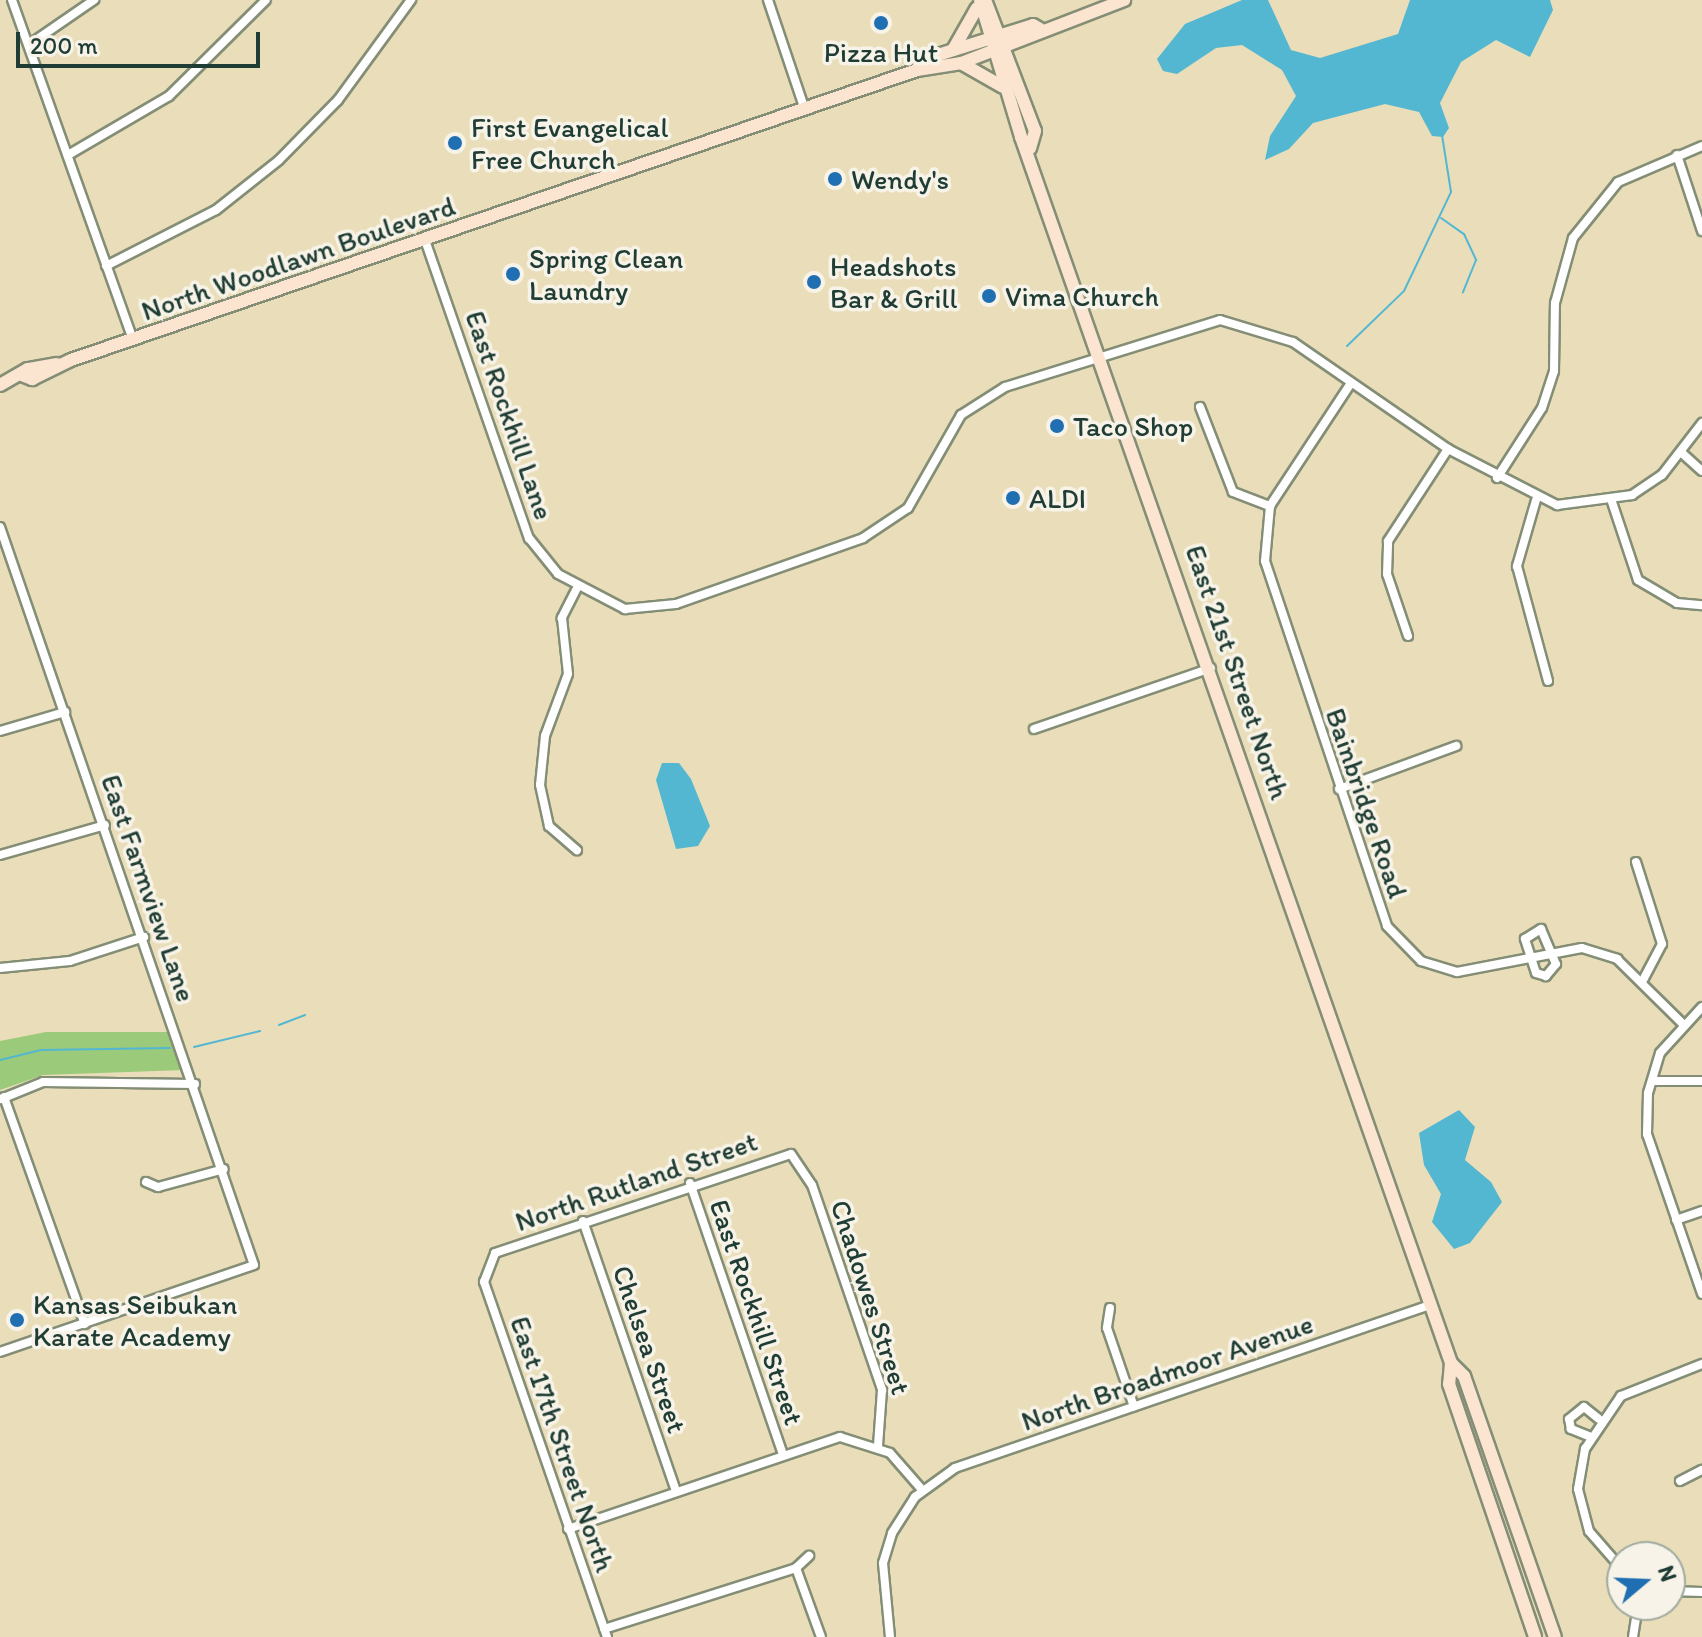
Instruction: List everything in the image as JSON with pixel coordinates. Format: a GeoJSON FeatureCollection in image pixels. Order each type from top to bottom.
{"type":"FeatureCollection","features":[{"type":"Feature","properties":{"kind":"main road","name":"North Woodlawn Boulevard"},"geometry":{"type":"LineString","coordinates":[[0,385],[52,360],[57,364],[133,339],[917,70],[961,63],[990,46],[1124,0]]}},
{"type":"Feature","properties":{"kind":"main road"},"geometry":{"type":"LineString","coordinates":[[953,50],[981,3],[1004,41],[1035,131],[1030,148]]}},
{"type":"Feature","properties":{"kind":"main road","name":"East 21st Street North"},"geometry":{"type":"LineString","coordinates":[[981,3],[990,46],[1030,148],[1103,356],[1430,1305],[1451,1363],[1464,1376],[1555,1637]]}},
{"type":"Feature","properties":{"kind":"main road","name":"North Woodlawn Boulevard"},"geometry":{"type":"LineString","coordinates":[[917,70],[922,60],[953,50],[990,46]]}},
{"type":"Feature","properties":{"kind":"main road"},"geometry":{"type":"LineString","coordinates":[[961,63],[1005,88]]}},
{"type":"Feature","properties":{"kind":"main road","name":"East 21st Street North"},"geometry":{"type":"LineString","coordinates":[[1451,1363],[1449,1384],[1535,1637]]}},
{"type":"Feature","properties":{"kind":"street"},"geometry":{"type":"LineString","coordinates":[[12,0],[133,339]]}},
{"type":"Feature","properties":{"kind":"street"},"geometry":{"type":"LineString","coordinates":[[30,44],[94,0]]}},
{"type":"Feature","properties":{"kind":"street"},"geometry":{"type":"LineString","coordinates":[[68,155],[169,96],[266,0]]}},
{"type":"Feature","properties":{"kind":"street"},"geometry":{"type":"LineString","coordinates":[[106,266],[216,210],[279,160],[338,100],[411,0]]}},
{"type":"Feature","properties":{"kind":"street"},"geometry":{"type":"LineString","coordinates":[[768,0],[805,110]]}},
{"type":"Feature","properties":{"kind":"street"},"geometry":{"type":"LineString","coordinates":[[1497,478],[1542,408],[1554,371],[1555,303],[1573,238],[1618,182],[1702,146]]}},
{"type":"Feature","properties":{"kind":"street"},"geometry":{"type":"LineString","coordinates":[[1677,155],[1702,231]]}},
{"type":"Feature","properties":{"kind":"street","name":"East Rockhill Lane"},"geometry":{"type":"LineString","coordinates":[[425,240],[529,538],[577,588]]}},
{"type":"Feature","properties":{"kind":"street"},"geometry":{"type":"LineString","coordinates":[[577,850],[549,826],[540,785],[545,736],[568,674],[562,618],[577,588],[625,609],[676,604],[863,538],[908,508],[961,415],[1005,387],[1220,320],[1293,342],[1448,449],[1536,500],[1612,502],[1662,475],[1683,454],[1702,423]]}},
{"type":"Feature","properties":{"kind":"street","name":"Bainbridge Road"},"geometry":{"type":"LineString","coordinates":[[1351,383],[1270,506],[1265,561],[1272,595],[1387,926],[1421,961],[1457,972],[1531,958],[1551,951],[1582,948],[1617,959],[1682,1023]]}},
{"type":"Feature","properties":{"kind":"street"},"geometry":{"type":"LineString","coordinates":[[1200,407],[1233,492],[1270,506]]}},
{"type":"Feature","properties":{"kind":"street"},"geometry":{"type":"LineString","coordinates":[[1408,636],[1387,574],[1388,541],[1448,449]]}},
{"type":"Feature","properties":{"kind":"street"},"geometry":{"type":"LineString","coordinates":[[1683,454],[1702,471]]}},
{"type":"Feature","properties":{"kind":"street"},"geometry":{"type":"LineString","coordinates":[[1536,500],[1517,566],[1548,681]]}},
{"type":"Feature","properties":{"kind":"street"},"geometry":{"type":"LineString","coordinates":[[1612,502],[1638,580],[1677,603],[1702,605]]}},
{"type":"Feature","properties":{"kind":"street","name":"East Farmview Lane"},"geometry":{"type":"LineString","coordinates":[[0,527],[195,1084],[254,1265],[85,1324]]}},
{"type":"Feature","properties":{"kind":"street"},"geometry":{"type":"LineString","coordinates":[[1034,729],[1212,668]]}},
{"type":"Feature","properties":{"kind":"street"},"geometry":{"type":"LineString","coordinates":[[0,731],[65,712]]}},
{"type":"Feature","properties":{"kind":"street"},"geometry":{"type":"LineString","coordinates":[[1339,789],[1456,746]]}},
{"type":"Feature","properties":{"kind":"street"},"geometry":{"type":"LineString","coordinates":[[0,855],[105,825]]}},
{"type":"Feature","properties":{"kind":"street"},"geometry":{"type":"LineString","coordinates":[[1636,862],[1662,944],[1642,982]]}},
{"type":"Feature","properties":{"kind":"street"},"geometry":{"type":"LineString","coordinates":[[1535,928],[1546,934],[1551,951],[1556,969],[1546,976],[1536,973],[1525,939],[1535,928]]}},
{"type":"Feature","properties":{"kind":"street"},"geometry":{"type":"LineString","coordinates":[[0,968],[70,961],[144,937]]}},
{"type":"Feature","properties":{"kind":"street"},"geometry":{"type":"LineString","coordinates":[[1702,1007],[1682,1023],[1652,1081],[1647,1134],[1702,1294]]}},
{"type":"Feature","properties":{"kind":"street"},"geometry":{"type":"LineString","coordinates":[[1652,1081],[1702,1081]]}},
{"type":"Feature","properties":{"kind":"street"},"geometry":{"type":"LineString","coordinates":[[0,1352],[85,1324],[2,1098],[43,1082],[195,1084]]}},
{"type":"Feature","properties":{"kind":"street","name":"North Rutland Street"},"geometry":{"type":"LineString","coordinates":[[485,1264],[495,1253],[690,1183],[791,1154],[802,1164]]}},
{"type":"Feature","properties":{"kind":"street","name":"Chadowes Street"},"geometry":{"type":"LineString","coordinates":[[802,1164],[886,1404],[878,1446]]}},
{"type":"Feature","properties":{"kind":"street"},"geometry":{"type":"LineString","coordinates":[[146,1182],[158,1187],[224,1169]]}},
{"type":"Feature","properties":{"kind":"street","name":"East Rockhill Street"},"geometry":{"type":"LineString","coordinates":[[690,1183],[783,1455]]}},
{"type":"Feature","properties":{"kind":"street"},"geometry":{"type":"LineString","coordinates":[[1676,1220],[1702,1211]]}},
{"type":"Feature","properties":{"kind":"street","name":"Chelsea Street"},"geometry":{"type":"LineString","coordinates":[[583,1221],[676,1491]]}},
{"type":"Feature","properties":{"kind":"street","name":"East 17th Street North"},"geometry":{"type":"LineString","coordinates":[[485,1264],[484,1282],[605,1633]]}},
{"type":"Feature","properties":{"kind":"street","name":"North Broadmoor Avenue"},"geometry":{"type":"LineString","coordinates":[[923,1491],[955,1468],[1430,1305]]}},
{"type":"Feature","properties":{"kind":"street"},"geometry":{"type":"LineString","coordinates":[[1110,1308],[1107,1328],[1134,1407]]}},
{"type":"Feature","properties":{"kind":"street"},"geometry":{"type":"LineString","coordinates":[[1606,1547],[1586,1519],[1578,1489],[1591,1437],[1599,1419],[1621,1396],[1702,1364]]}},
{"type":"Feature","properties":{"kind":"street"},"geometry":{"type":"LineString","coordinates":[[1591,1437],[1571,1429],[1569,1419],[1584,1407],[1599,1419]]}},
{"type":"Feature","properties":{"kind":"street"},"geometry":{"type":"LineString","coordinates":[[568,1529],[840,1437],[878,1446],[923,1491],[892,1533],[883,1563],[890,1637]]}},
{"type":"Feature","properties":{"kind":"street"},"geometry":{"type":"LineString","coordinates":[[1680,1481],[1702,1470]]}},
{"type":"Feature","properties":{"kind":"street"},"geometry":{"type":"LineString","coordinates":[[605,1633],[796,1568],[809,1556]]}},
{"type":"Feature","properties":{"kind":"street"},"geometry":{"type":"LineString","coordinates":[[796,1568],[821,1637]]}},
{"type":"Feature","properties":{"kind":"green space"},"geometry":{"type":"Polygon","coordinates":[[[46,1032],[171,1032],[184,1070],[43,1075],[0,1090],[0,1041],[46,1032]]]}},
{"type":"Feature","properties":{"kind":"water"},"geometry":{"type":"Polygon","coordinates":[[[1242,0],[1268,0],[1291,50],[1320,58],[1398,34],[1410,0],[1550,0],[1553,10],[1530,57],[1496,40],[1461,62],[1440,103],[1449,128],[1443,137],[1432,136],[1419,112],[1385,104],[1313,123],[1289,149],[1265,160],[1270,136],[1296,96],[1282,70],[1242,45],[1216,48],[1177,74],[1163,71],[1157,59],[1185,24],[1242,0]]]}},
{"type":"Feature","properties":{"kind":"water"},"geometry":{"type":"Polygon","coordinates":[[[662,763],[679,763],[691,779],[710,826],[698,846],[676,849],[656,780],[662,763]]]}},
{"type":"Feature","properties":{"kind":"water"},"geometry":{"type":"Polygon","coordinates":[[[1459,1110],[1475,1127],[1465,1160],[1491,1182],[1502,1202],[1470,1243],[1454,1249],[1432,1222],[1441,1194],[1424,1165],[1419,1133],[1459,1110]]]}},
{"type":"Feature","properties":{"kind":"waterway"},"geometry":{"type":"LineString","coordinates":[[1347,346],[1404,291],[1451,192],[1442,135]]}},
{"type":"Feature","properties":{"kind":"waterway"},"geometry":{"type":"LineString","coordinates":[[1441,218],[1464,234],[1476,260],[1463,292]]}},
{"type":"Feature","properties":{"kind":"waterway"},"geometry":{"type":"LineString","coordinates":[[279,1025],[305,1015]]}},
{"type":"Feature","properties":{"kind":"waterway"},"geometry":{"type":"LineString","coordinates":[[194,1047],[260,1031]]}},
{"type":"Feature","properties":{"kind":"waterway"},"geometry":{"type":"LineString","coordinates":[[0,1060],[41,1050],[170,1048]]}},
{"type":"Feature","properties":{"kind":"place","name":"Pizza Hut"},"geometry":{"type":"Point","coordinates":[881,23]}},
{"type":"Feature","properties":{"kind":"place","name":"First Evangelical Free Church"},"geometry":{"type":"Point","coordinates":[455,143]}},
{"type":"Feature","properties":{"kind":"place","name":"Wendy's"},"geometry":{"type":"Point","coordinates":[835,179]}},
{"type":"Feature","properties":{"kind":"place","name":"Spring Clean Laundry"},"geometry":{"type":"Point","coordinates":[513,274]}},
{"type":"Feature","properties":{"kind":"place","name":"Headshots Bar & Grill"},"geometry":{"type":"Point","coordinates":[814,282]}},
{"type":"Feature","properties":{"kind":"place","name":"Vima Church"},"geometry":{"type":"Point","coordinates":[989,296]}},
{"type":"Feature","properties":{"kind":"place","name":"Taco Shop"},"geometry":{"type":"Point","coordinates":[1057,426]}},
{"type":"Feature","properties":{"kind":"place","name":"ALDI"},"geometry":{"type":"Point","coordinates":[1013,498]}},
{"type":"Feature","properties":{"kind":"place","name":"Kansas Seibukan Karate Academy"},"geometry":{"type":"Point","coordinates":[17,1320]}}]}
